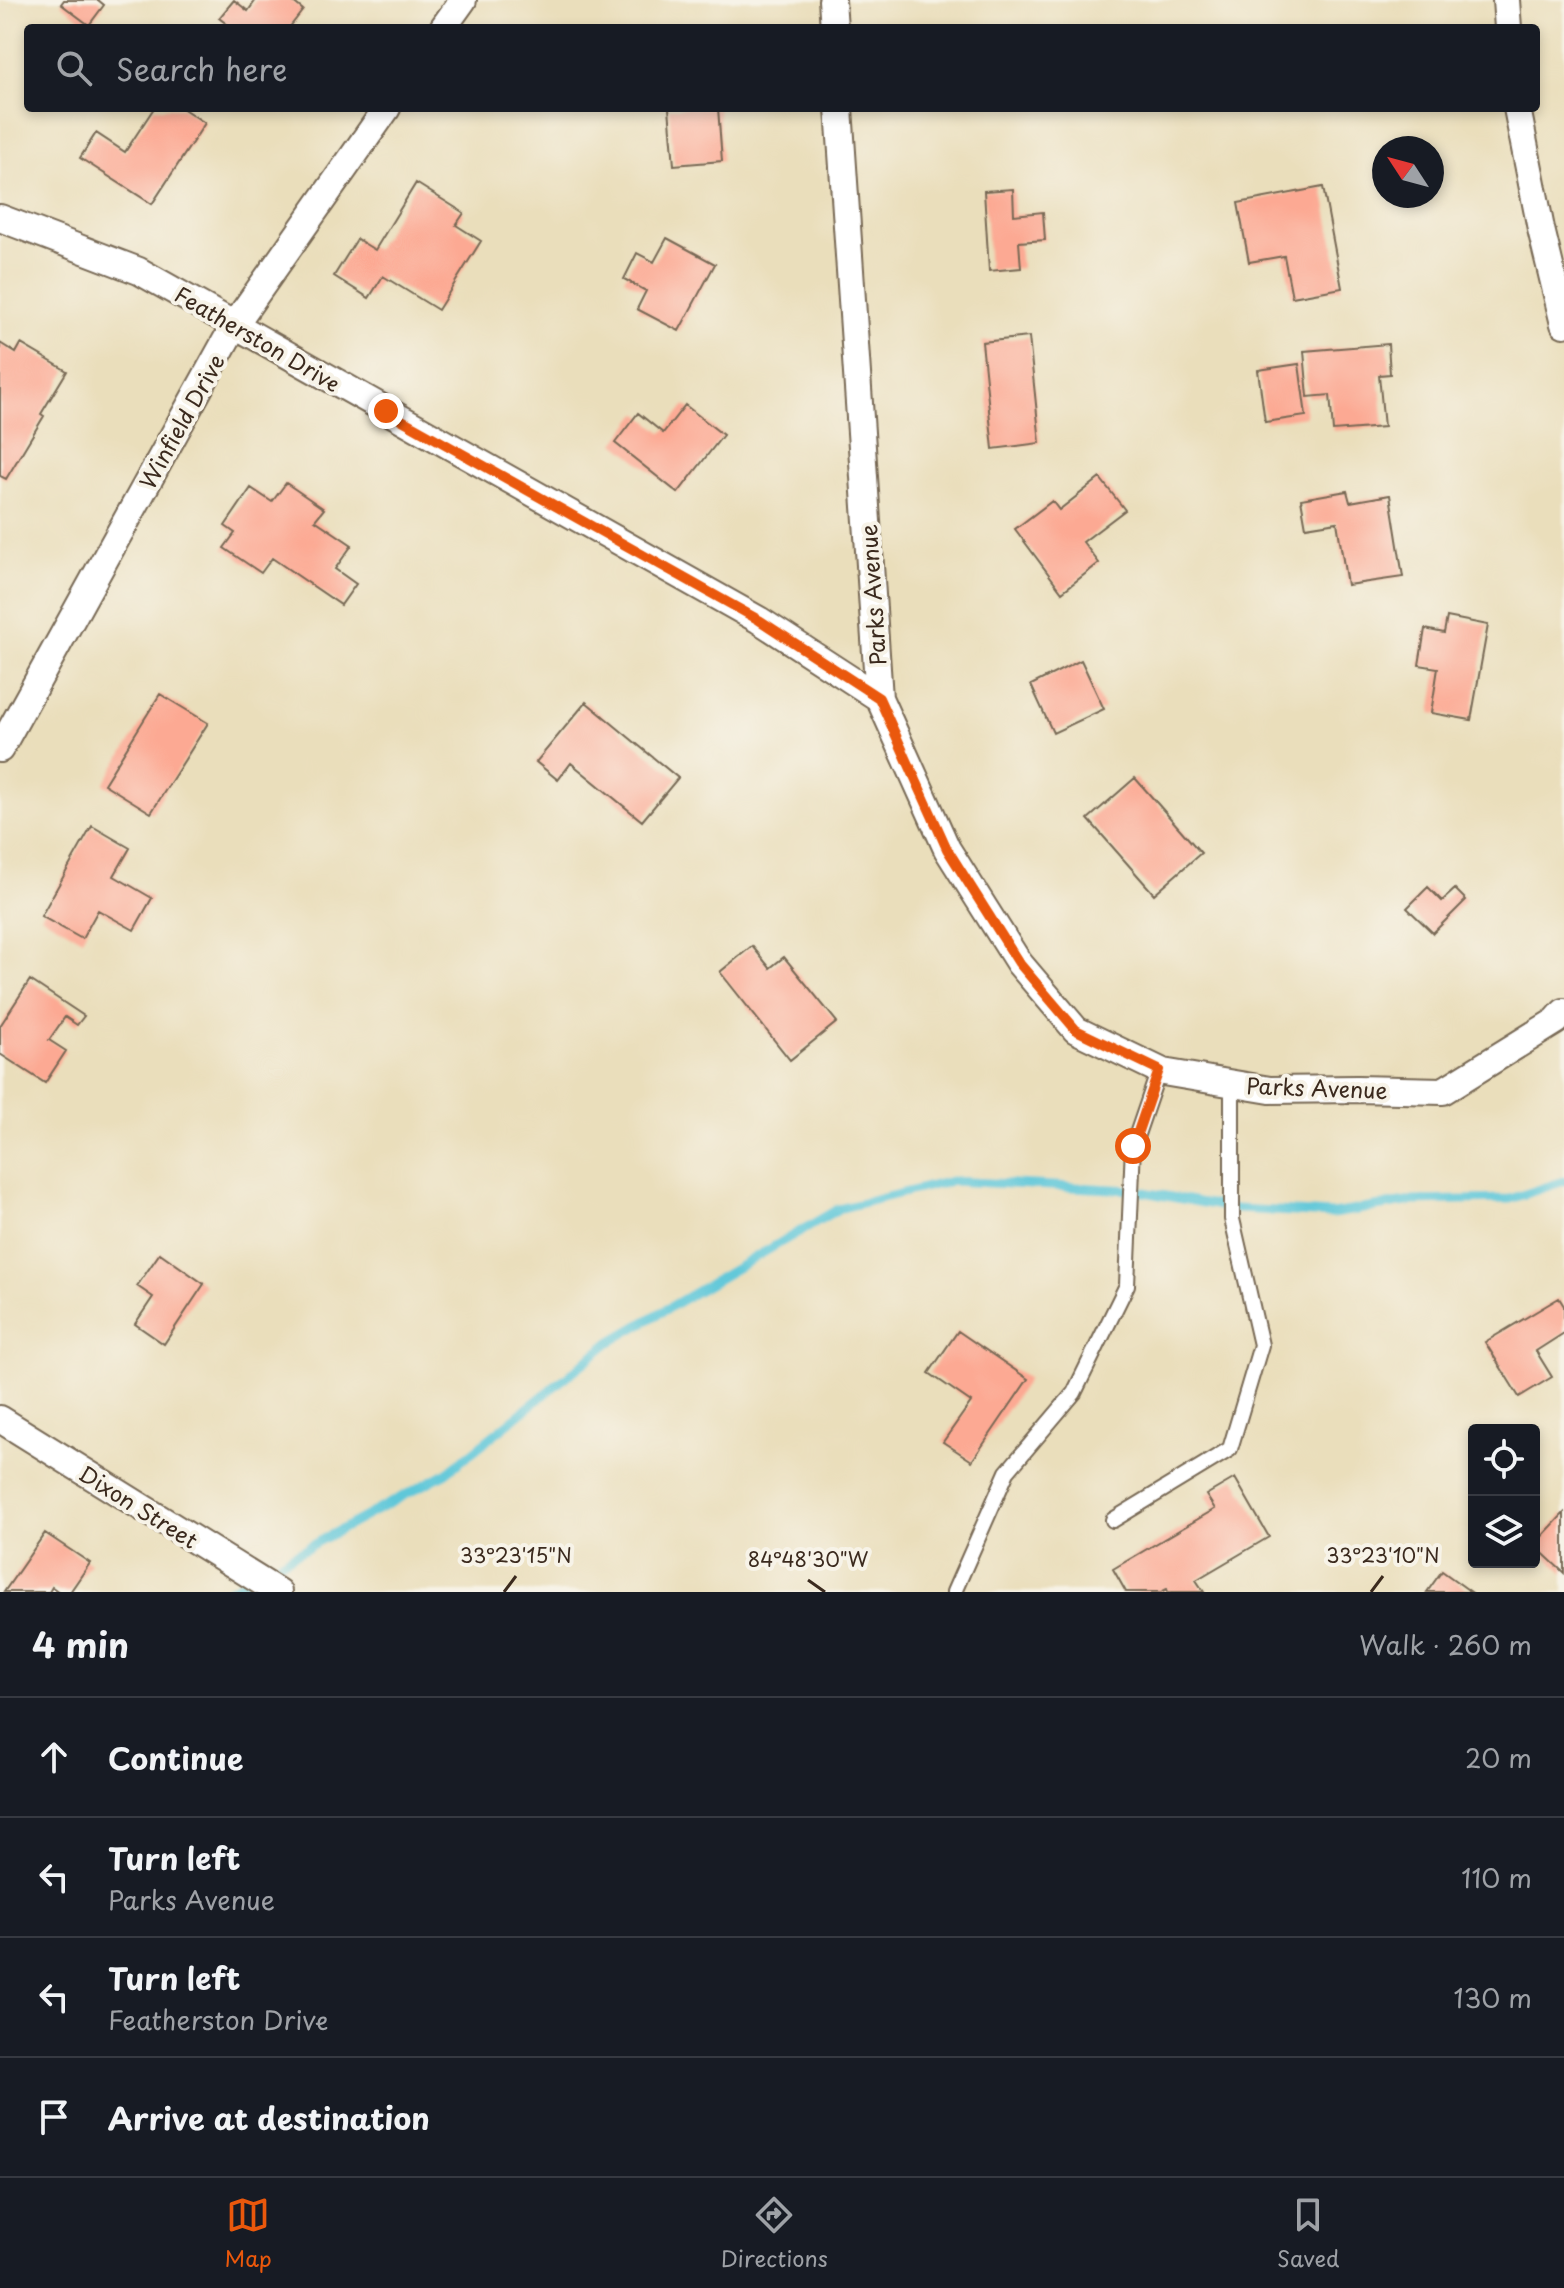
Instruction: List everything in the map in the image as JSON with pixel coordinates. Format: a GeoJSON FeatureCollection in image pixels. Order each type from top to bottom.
{"type":"FeatureCollection","features":[{"type":"Feature","properties":{"kind":"street"},"geometry":{"type":"LineString","coordinates":[[446,24],[463,0]]}},
{"type":"Feature","properties":{"kind":"street"},"geometry":{"type":"LineString","coordinates":[[832,0],[834,24]]}},
{"type":"Feature","properties":{"kind":"street"},"geometry":{"type":"LineString","coordinates":[[1506,0],[1508,24]]}},
{"type":"Feature","properties":{"kind":"street","name":"Winfield Drive"},"geometry":{"type":"LineString","coordinates":[[0,749],[235,324],[384,112]]}},
{"type":"Feature","properties":{"kind":"street","name":"Parks Avenue"},"geometry":{"type":"LineString","coordinates":[[839,112],[879,698],[947,849],[1019,963],[1076,1030],[1159,1070],[1270,1090],[1443,1091],[1556,1021],[1564,1012]]}},
{"type":"Feature","properties":{"kind":"street"},"geometry":{"type":"LineString","coordinates":[[1518,112],[1564,324]]}},
{"type":"Feature","properties":{"kind":"street","name":"Featherston Drive"},"geometry":{"type":"LineString","coordinates":[[0,218],[139,271],[759,620],[879,698]]}},
{"type":"Feature","properties":{"kind":"street","name":"Dixon Street"},"geometry":{"type":"LineString","coordinates":[[0,1419],[278,1592]]}},
{"type":"Feature","properties":{"kind":"lane"},"geometry":{"type":"LineString","coordinates":[[954,1592],[1007,1472],[1074,1393],[1127,1285],[1133,1146],[1159,1070]]}},
{"type":"Feature","properties":{"kind":"lane"},"geometry":{"type":"LineString","coordinates":[[1113,1520],[1230,1449],[1261,1345],[1232,1219],[1232,1084]]}},
{"type":"Feature","properties":{"kind":"building"},"geometry":{"type":"Polygon","coordinates":[[[64,0],[98,0],[104,5],[88,24],[61,4],[64,0]]]}},
{"type":"Feature","properties":{"kind":"building"},"geometry":{"type":"Polygon","coordinates":[[[234,0],[248,11],[256,0],[291,0],[303,10],[292,24],[227,24],[219,18],[234,0]]]}},
{"type":"Feature","properties":{"kind":"building"},"geometry":{"type":"Polygon","coordinates":[[[151,112],[188,112],[205,123],[152,204],[80,158],[96,133],[125,152],[151,112]]]}},
{"type":"Feature","properties":{"kind":"building"},"geometry":{"type":"Polygon","coordinates":[[[669,112],[718,112],[722,161],[674,165],[669,112]]]}},
{"type":"Feature","properties":{"kind":"building"},"geometry":{"type":"Polygon","coordinates":[[[416,183],[464,213],[456,225],[481,241],[438,310],[383,276],[369,298],[334,276],[357,239],[375,250],[416,183]]]}},
{"type":"Feature","properties":{"kind":"building"},"geometry":{"type":"Polygon","coordinates":[[[1323,187],[1342,288],[1292,297],[1284,256],[1249,262],[1238,203],[1323,187]]]}},
{"type":"Feature","properties":{"kind":"building"},"geometry":{"type":"Polygon","coordinates":[[[1013,189],[1014,215],[1043,212],[1045,240],[1019,242],[1021,268],[989,271],[984,191],[1013,189]]]}},
{"type":"Feature","properties":{"kind":"building"},"geometry":{"type":"Polygon","coordinates":[[[667,238],[715,264],[679,331],[637,309],[646,291],[624,279],[637,253],[654,262],[667,238]]]}},
{"type":"Feature","properties":{"kind":"building"},"geometry":{"type":"Polygon","coordinates":[[[1029,337],[1040,443],[993,449],[982,342],[1029,337]]]}},
{"type":"Feature","properties":{"kind":"building"},"geometry":{"type":"Polygon","coordinates":[[[0,343],[16,353],[21,344],[67,371],[6,479],[0,476],[0,343]]]}},
{"type":"Feature","properties":{"kind":"building"},"geometry":{"type":"Polygon","coordinates":[[[1388,344],[1390,374],[1379,375],[1384,427],[1333,431],[1330,395],[1308,397],[1304,351],[1388,344]]]}},
{"type":"Feature","properties":{"kind":"building"},"geometry":{"type":"Polygon","coordinates":[[[1299,364],[1306,416],[1265,422],[1258,370],[1299,364]]]}},
{"type":"Feature","properties":{"kind":"building"},"geometry":{"type":"Polygon","coordinates":[[[685,405],[723,435],[678,493],[615,443],[638,413],[663,433],[685,405]]]}},
{"type":"Feature","properties":{"kind":"building"},"geometry":{"type":"Polygon","coordinates":[[[1100,478],[1125,510],[1083,542],[1099,563],[1062,592],[1015,529],[1052,501],[1059,510],[1100,478]]]}},
{"type":"Feature","properties":{"kind":"building"},"geometry":{"type":"Polygon","coordinates":[[[286,483],[324,509],[315,520],[352,545],[335,569],[356,584],[341,605],[272,558],[261,573],[224,548],[235,533],[225,526],[251,488],[272,502],[286,483]]]}},
{"type":"Feature","properties":{"kind":"building"},"geometry":{"type":"Polygon","coordinates":[[[1347,491],[1350,502],[1390,495],[1403,577],[1347,585],[1337,522],[1306,527],[1301,499],[1347,491]]]}},
{"type":"Feature","properties":{"kind":"building"},"geometry":{"type":"Polygon","coordinates":[[[1447,617],[1488,625],[1471,720],[1431,713],[1438,668],[1419,665],[1425,629],[1444,633],[1447,617]]]}},
{"type":"Feature","properties":{"kind":"building"},"geometry":{"type":"Polygon","coordinates":[[[1081,660],[1104,709],[1053,733],[1031,685],[1081,660]]]}},
{"type":"Feature","properties":{"kind":"building"},"geometry":{"type":"Polygon","coordinates":[[[160,694],[208,723],[151,813],[104,784],[160,694]]]}},
{"type":"Feature","properties":{"kind":"building"},"geometry":{"type":"Polygon","coordinates":[[[586,702],[678,778],[642,821],[571,763],[558,780],[536,762],[586,702]]]}},
{"type":"Feature","properties":{"kind":"building"},"geometry":{"type":"Polygon","coordinates":[[[1135,778],[1201,853],[1154,894],[1088,819],[1135,778]]]}},
{"type":"Feature","properties":{"kind":"building"},"geometry":{"type":"Polygon","coordinates":[[[92,826],[130,848],[114,876],[152,898],[134,930],[98,910],[82,939],[41,916],[92,826]]]}},
{"type":"Feature","properties":{"kind":"building"},"geometry":{"type":"Polygon","coordinates":[[[1428,887],[1442,901],[1455,889],[1466,900],[1433,933],[1407,908],[1428,887]]]}},
{"type":"Feature","properties":{"kind":"building"},"geometry":{"type":"Polygon","coordinates":[[[752,946],[770,968],[784,957],[837,1022],[790,1060],[720,972],[752,946]]]}},
{"type":"Feature","properties":{"kind":"building"},"geometry":{"type":"Polygon","coordinates":[[[30,980],[84,1016],[77,1025],[65,1017],[49,1040],[66,1051],[45,1083],[0,1054],[0,1026],[30,980]]]}},
{"type":"Feature","properties":{"kind":"building"},"geometry":{"type":"Polygon","coordinates":[[[160,1253],[204,1284],[164,1344],[135,1324],[153,1297],[137,1286],[160,1253]]]}},
{"type":"Feature","properties":{"kind":"building"},"geometry":{"type":"Polygon","coordinates":[[[1559,1298],[1564,1306],[1564,1333],[1536,1351],[1552,1377],[1519,1397],[1485,1342],[1559,1298]]]}},
{"type":"Feature","properties":{"kind":"building"},"geometry":{"type":"Polygon","coordinates":[[[958,1331],[1028,1379],[972,1461],[943,1442],[971,1402],[929,1373],[958,1331]]]}},
{"type":"Feature","properties":{"kind":"building"},"geometry":{"type":"Polygon","coordinates":[[[1235,1478],[1269,1537],[1196,1580],[1204,1592],[1168,1592],[1167,1589],[1161,1592],[1126,1592],[1113,1569],[1215,1509],[1206,1495],[1235,1478]]]}},
{"type":"Feature","properties":{"kind":"building"},"geometry":{"type":"Polygon","coordinates":[[[1564,1513],[1564,1573],[1540,1551],[1540,1539],[1564,1513]]]}},
{"type":"Feature","properties":{"kind":"building"},"geometry":{"type":"Polygon","coordinates":[[[45,1533],[90,1563],[70,1592],[59,1592],[52,1587],[49,1592],[4,1592],[45,1533]]]}},
{"type":"Feature","properties":{"kind":"building"},"geometry":{"type":"Polygon","coordinates":[[[1442,1571],[1471,1592],[1427,1592],[1442,1571]]]}},
{"type":"Feature","properties":{"kind":"waterway"},"geometry":{"type":"LineString","coordinates":[[225,1592],[446,1473],[610,1342],[838,1209],[951,1181],[1133,1190],[1236,1209],[1332,1214],[1413,1201],[1510,1199],[1564,1181]]}},
{"type":"Feature","properties":{"kind":"route"},"geometry":{"type":"LineString","coordinates":[[386,411],[759,620],[879,698],[947,849],[1019,963],[1076,1030],[1159,1070],[1133,1146]]}}]}
